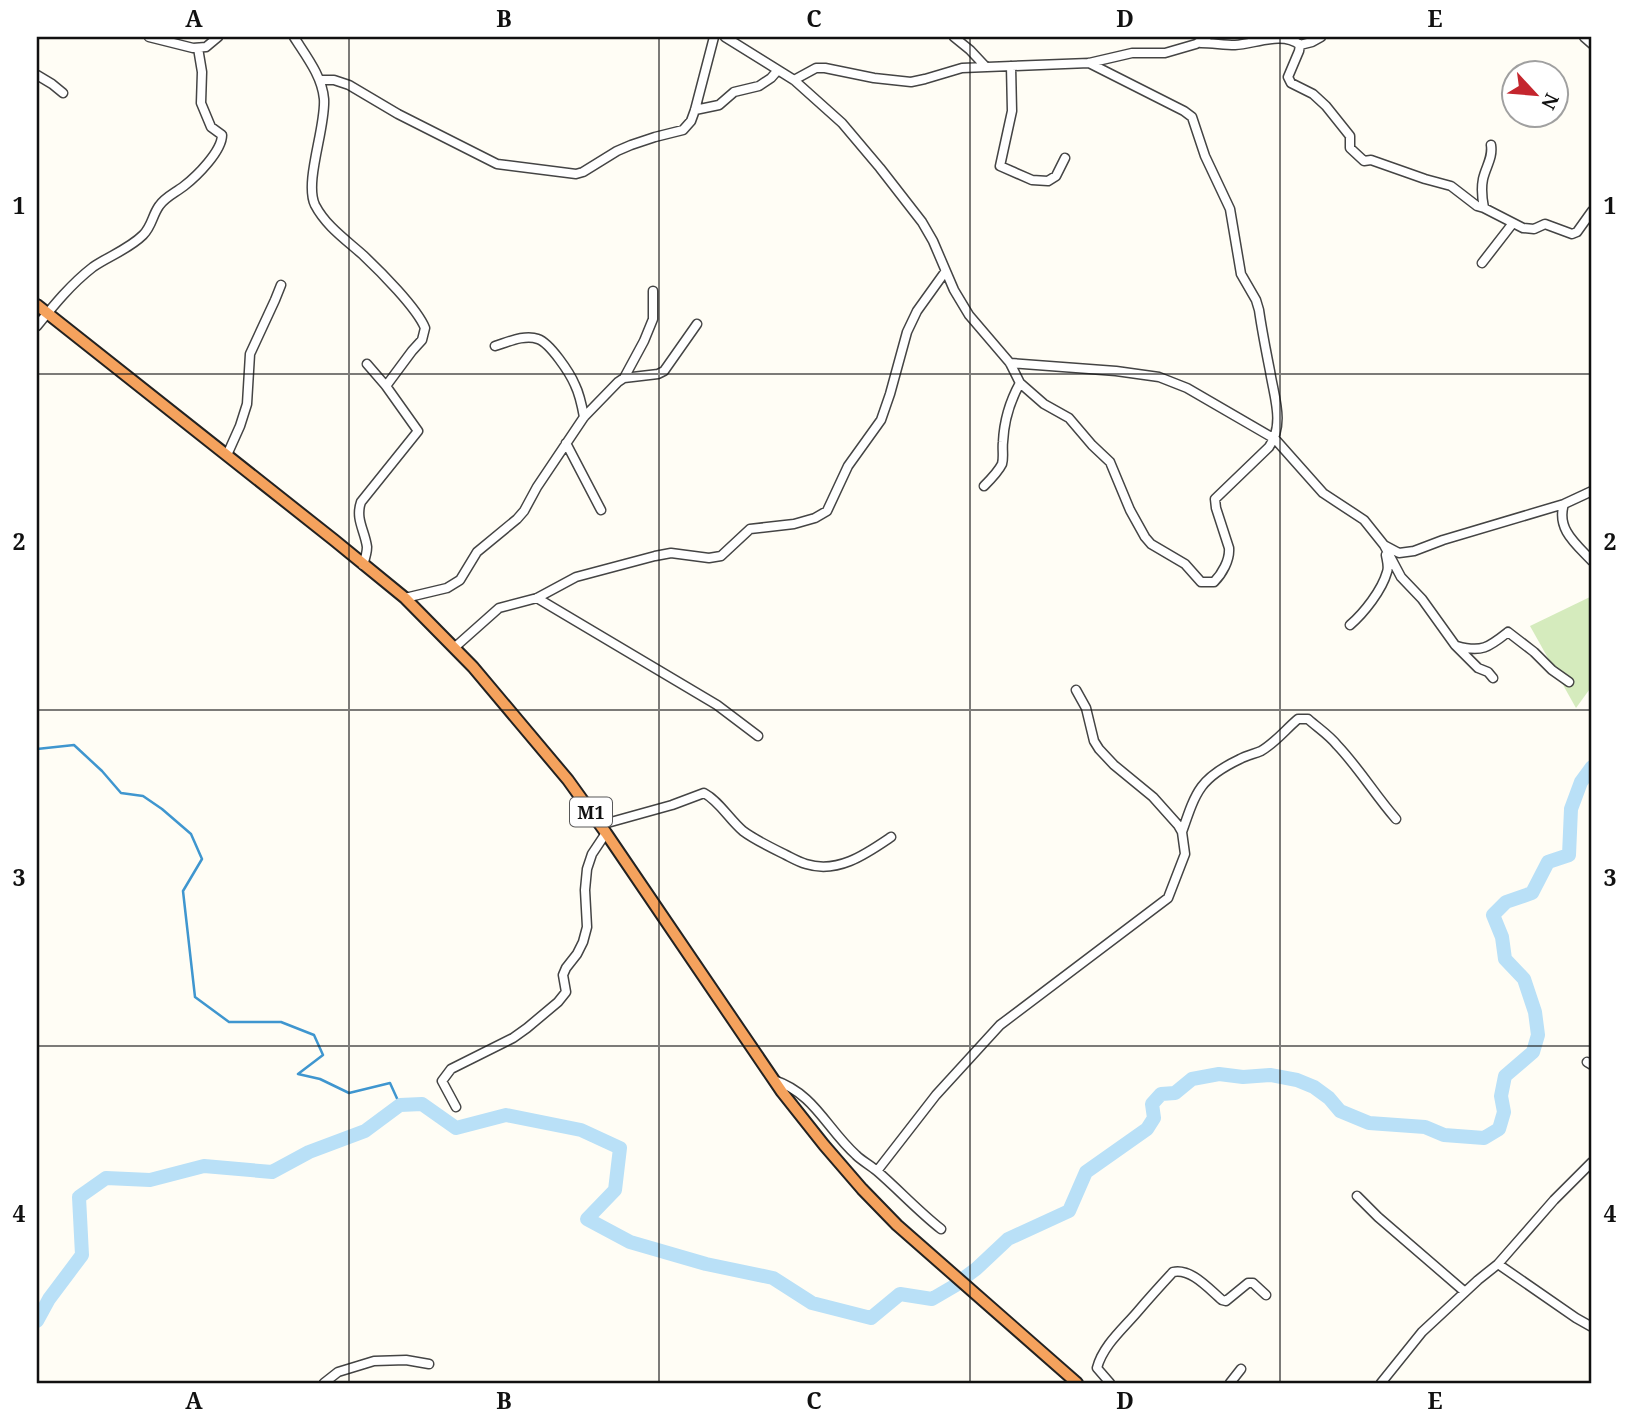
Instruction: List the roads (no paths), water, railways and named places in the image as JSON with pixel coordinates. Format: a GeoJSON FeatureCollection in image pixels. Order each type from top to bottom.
{"type":"FeatureCollection","features":[{"type":"Feature","properties":{"kind":"highway","name":"M1"},"geometry":{"type":"LineString","coordinates":[[37,305],[405,598],[473,667],[568,780],[774,1080],[824,1145],[897,1225],[1077,1383]]}},
{"type":"Feature","properties":{"kind":"street"},"geometry":{"type":"LineString","coordinates":[[149,37],[198,48],[206,47],[218,37]]}},
{"type":"Feature","properties":{"kind":"street"},"geometry":{"type":"LineString","coordinates":[[294,37],[320,80],[324,97],[314,169],[314,202],[333,229],[362,254],[409,304],[425,328],[422,340],[386,386]]}},
{"type":"Feature","properties":{"kind":"street"},"geometry":{"type":"LineString","coordinates":[[320,80],[334,80],[349,85],[398,114],[497,164],[576,174],[631,145],[682,130],[691,121],[695,110],[714,37]]}},
{"type":"Feature","properties":{"kind":"street"},"geometry":{"type":"LineString","coordinates":[[725,37],[794,80],[842,123],[922,222],[954,290],[969,315],[1010,363],[1020,383],[1044,404],[1069,418],[1110,462],[1130,510],[1151,544],[1185,564],[1201,582],[1214,582],[1230,555],[1216,509],[1216,499],[1269,447],[1275,439],[1278,423],[1278,406],[1259,310],[1241,274],[1230,209],[1205,156],[1192,117],[1089,63]]}},
{"type":"Feature","properties":{"kind":"street"},"geometry":{"type":"LineString","coordinates":[[954,37],[985,66]]}},
{"type":"Feature","properties":{"kind":"street"},"geometry":{"type":"LineString","coordinates":[[794,80],[816,68],[825,68],[911,82],[962,68],[1089,63],[1132,53],[1161,54],[1207,37]]}},
{"type":"Feature","properties":{"kind":"street"},"geometry":{"type":"LineString","coordinates":[[1300,45],[1321,37]]}},
{"type":"Feature","properties":{"kind":"street"},"geometry":{"type":"LineString","coordinates":[[1584,37],[1592,44]]}},
{"type":"Feature","properties":{"kind":"street"},"geometry":{"type":"LineString","coordinates":[[1193,42],[1235,45],[1276,39],[1294,40],[1300,45]]}},
{"type":"Feature","properties":{"kind":"street"},"geometry":{"type":"LineString","coordinates":[[1300,45],[1288,77],[1291,83],[1313,94],[1326,106],[1350,135],[1350,148],[1364,161],[1371,160],[1451,186],[1477,206],[1528,229],[1545,224],[1572,234],[1577,232],[1592,211]]}},
{"type":"Feature","properties":{"kind":"street"},"geometry":{"type":"LineString","coordinates":[[37,327],[85,274],[144,235],[159,206],[190,181],[222,143],[222,135],[211,127],[201,103],[202,72],[198,48]]}},
{"type":"Feature","properties":{"kind":"street"},"geometry":{"type":"LineString","coordinates":[[1012,66],[1012,111],[1000,166],[1032,180],[1048,181],[1056,176],[1065,158]]}},
{"type":"Feature","properties":{"kind":"street"},"geometry":{"type":"LineString","coordinates":[[695,110],[719,105],[734,92],[759,86],[778,70]]}},
{"type":"Feature","properties":{"kind":"street"},"geometry":{"type":"LineString","coordinates":[[37,75],[63,93]]}},
{"type":"Feature","properties":{"kind":"street"},"geometry":{"type":"LineString","coordinates":[[1484,208],[1482,195],[1484,177],[1493,153],[1491,145]]}},
{"type":"Feature","properties":{"kind":"street"},"geometry":{"type":"LineString","coordinates":[[1482,263],[1513,223]]}},
{"type":"Feature","properties":{"kind":"street"},"geometry":{"type":"LineString","coordinates":[[454,648],[489,614],[499,608],[537,598],[576,577],[671,553],[709,558],[721,556],[750,529],[794,524],[815,518],[827,511],[848,466],[881,420],[906,332],[946,272]]}},
{"type":"Feature","properties":{"kind":"street"},"geometry":{"type":"LineString","coordinates":[[227,455],[247,404],[250,354],[281,285]]}},
{"type":"Feature","properties":{"kind":"street"},"geometry":{"type":"LineString","coordinates":[[405,598],[447,588],[460,580],[477,552],[524,511],[584,417],[624,377],[653,319],[653,291]]}},
{"type":"Feature","properties":{"kind":"street"},"geometry":{"type":"LineString","coordinates":[[624,377],[664,371],[697,324]]}},
{"type":"Feature","properties":{"kind":"street"},"geometry":{"type":"LineString","coordinates":[[495,346],[518,339],[539,339],[549,347],[575,384],[584,417]]}},
{"type":"Feature","properties":{"kind":"street"},"geometry":{"type":"LineString","coordinates":[[1010,363],[1159,377],[1187,388],[1275,439],[1323,493],[1364,520],[1384,545],[1402,577],[1422,599],[1455,645],[1478,668],[1488,672],[1493,678]]}},
{"type":"Feature","properties":{"kind":"street"},"geometry":{"type":"LineString","coordinates":[[363,565],[367,547],[359,518],[361,502],[418,432],[367,364]]}},
{"type":"Feature","properties":{"kind":"street"},"geometry":{"type":"LineString","coordinates":[[984,486],[1001,467],[1006,419],[1020,383]]}},
{"type":"Feature","properties":{"kind":"street"},"geometry":{"type":"LineString","coordinates":[[566,443],[601,510]]}},
{"type":"Feature","properties":{"kind":"street"},"geometry":{"type":"LineString","coordinates":[[1384,545],[1399,552],[1414,551],[1564,504],[1592,491]]}},
{"type":"Feature","properties":{"kind":"street"},"geometry":{"type":"LineString","coordinates":[[1564,504],[1564,529],[1592,561]]}},
{"type":"Feature","properties":{"kind":"street"},"geometry":{"type":"LineString","coordinates":[[1350,625],[1376,594],[1388,570],[1384,545]]}},
{"type":"Feature","properties":{"kind":"street"},"geometry":{"type":"LineString","coordinates":[[537,598],[717,705],[758,736]]}},
{"type":"Feature","properties":{"kind":"street"},"geometry":{"type":"LineString","coordinates":[[1455,645],[1479,650],[1492,646],[1508,632],[1569,682]]}},
{"type":"Feature","properties":{"kind":"street"},"geometry":{"type":"LineString","coordinates":[[877,1171],[936,1095],[1000,1025],[1168,898],[1185,854],[1182,832],[1153,797],[1099,749],[1094,741],[1086,708],[1076,690]]}},
{"type":"Feature","properties":{"kind":"street"},"geometry":{"type":"LineString","coordinates":[[1182,832],[1194,797],[1203,782],[1219,769],[1261,750],[1298,719],[1308,719],[1336,743],[1395,819]]}},
{"type":"Feature","properties":{"kind":"street"},"geometry":{"type":"LineString","coordinates":[[456,1107],[442,1081],[451,1069],[513,1038],[558,1002],[566,992],[566,968],[578,954],[587,926],[587,869],[603,829],[704,793],[745,832],[807,864],[830,867],[858,859],[891,837]]}},
{"type":"Feature","properties":{"kind":"street"},"geometry":{"type":"LineString","coordinates":[[774,1080],[788,1085],[804,1096],[855,1155],[877,1171],[941,1229]]}},
{"type":"Feature","properties":{"kind":"street"},"geometry":{"type":"LineString","coordinates":[[1381,1383],[1422,1332],[1499,1264],[1554,1200],[1592,1162]]}},
{"type":"Feature","properties":{"kind":"street"},"geometry":{"type":"LineString","coordinates":[[1357,1196],[1465,1292]]}},
{"type":"Feature","properties":{"kind":"street"},"geometry":{"type":"LineString","coordinates":[[1499,1264],[1592,1327]]}},
{"type":"Feature","properties":{"kind":"street"},"geometry":{"type":"LineString","coordinates":[[1110,1383],[1097,1368],[1109,1344],[1173,1272],[1181,1270],[1190,1274],[1226,1301],[1248,1283],[1253,1283],[1266,1295]]}},
{"type":"Feature","properties":{"kind":"street"},"geometry":{"type":"LineString","coordinates":[[324,1383],[338,1372],[374,1361],[406,1360],[429,1364]]}},
{"type":"Feature","properties":{"kind":"street"},"geometry":{"type":"LineString","coordinates":[[1230,1383],[1241,1368]]}},
{"type":"Feature","properties":{"kind":"waterway"},"geometry":{"type":"LineString","coordinates":[[37,749],[74,745],[121,793],[143,796],[191,834],[202,859],[183,891],[195,997],[229,1022],[281,1022],[314,1035],[323,1055],[298,1074],[320,1079],[349,1093],[390,1083],[400,1105]]}},
{"type":"Feature","properties":{"kind":"waterway"},"geometry":{"type":"LineString","coordinates":[[964,1278],[1008,1239],[1069,1211],[1086,1172],[1147,1129],[1154,1118],[1152,1104],[1161,1094],[1175,1093],[1192,1079],[1219,1074],[1243,1077],[1270,1075],[1297,1080],[1314,1087],[1340,1111],[1369,1123],[1425,1127],[1444,1135],[1484,1138],[1499,1129],[1504,1112],[1501,1096],[1505,1076],[1533,1052],[1538,1035],[1535,1012],[1524,979],[1505,959],[1502,937],[1493,915],[1506,902],[1532,893],[1548,862],[1569,855],[1571,809],[1581,782],[1592,767]]}},
{"type":"Feature","properties":{"kind":"waterway"},"geometry":{"type":"LineString","coordinates":[[37,1321],[49,1299],[82,1255],[79,1197],[106,1178],[150,1180],[204,1166],[272,1172],[309,1152],[365,1131],[400,1105],[422,1104],[456,1128],[506,1115],[581,1130],[620,1148],[615,1190],[587,1219],[630,1242],[706,1264],[773,1278],[812,1303],[871,1318],[900,1294],[932,1299],[956,1285]]}}]}
